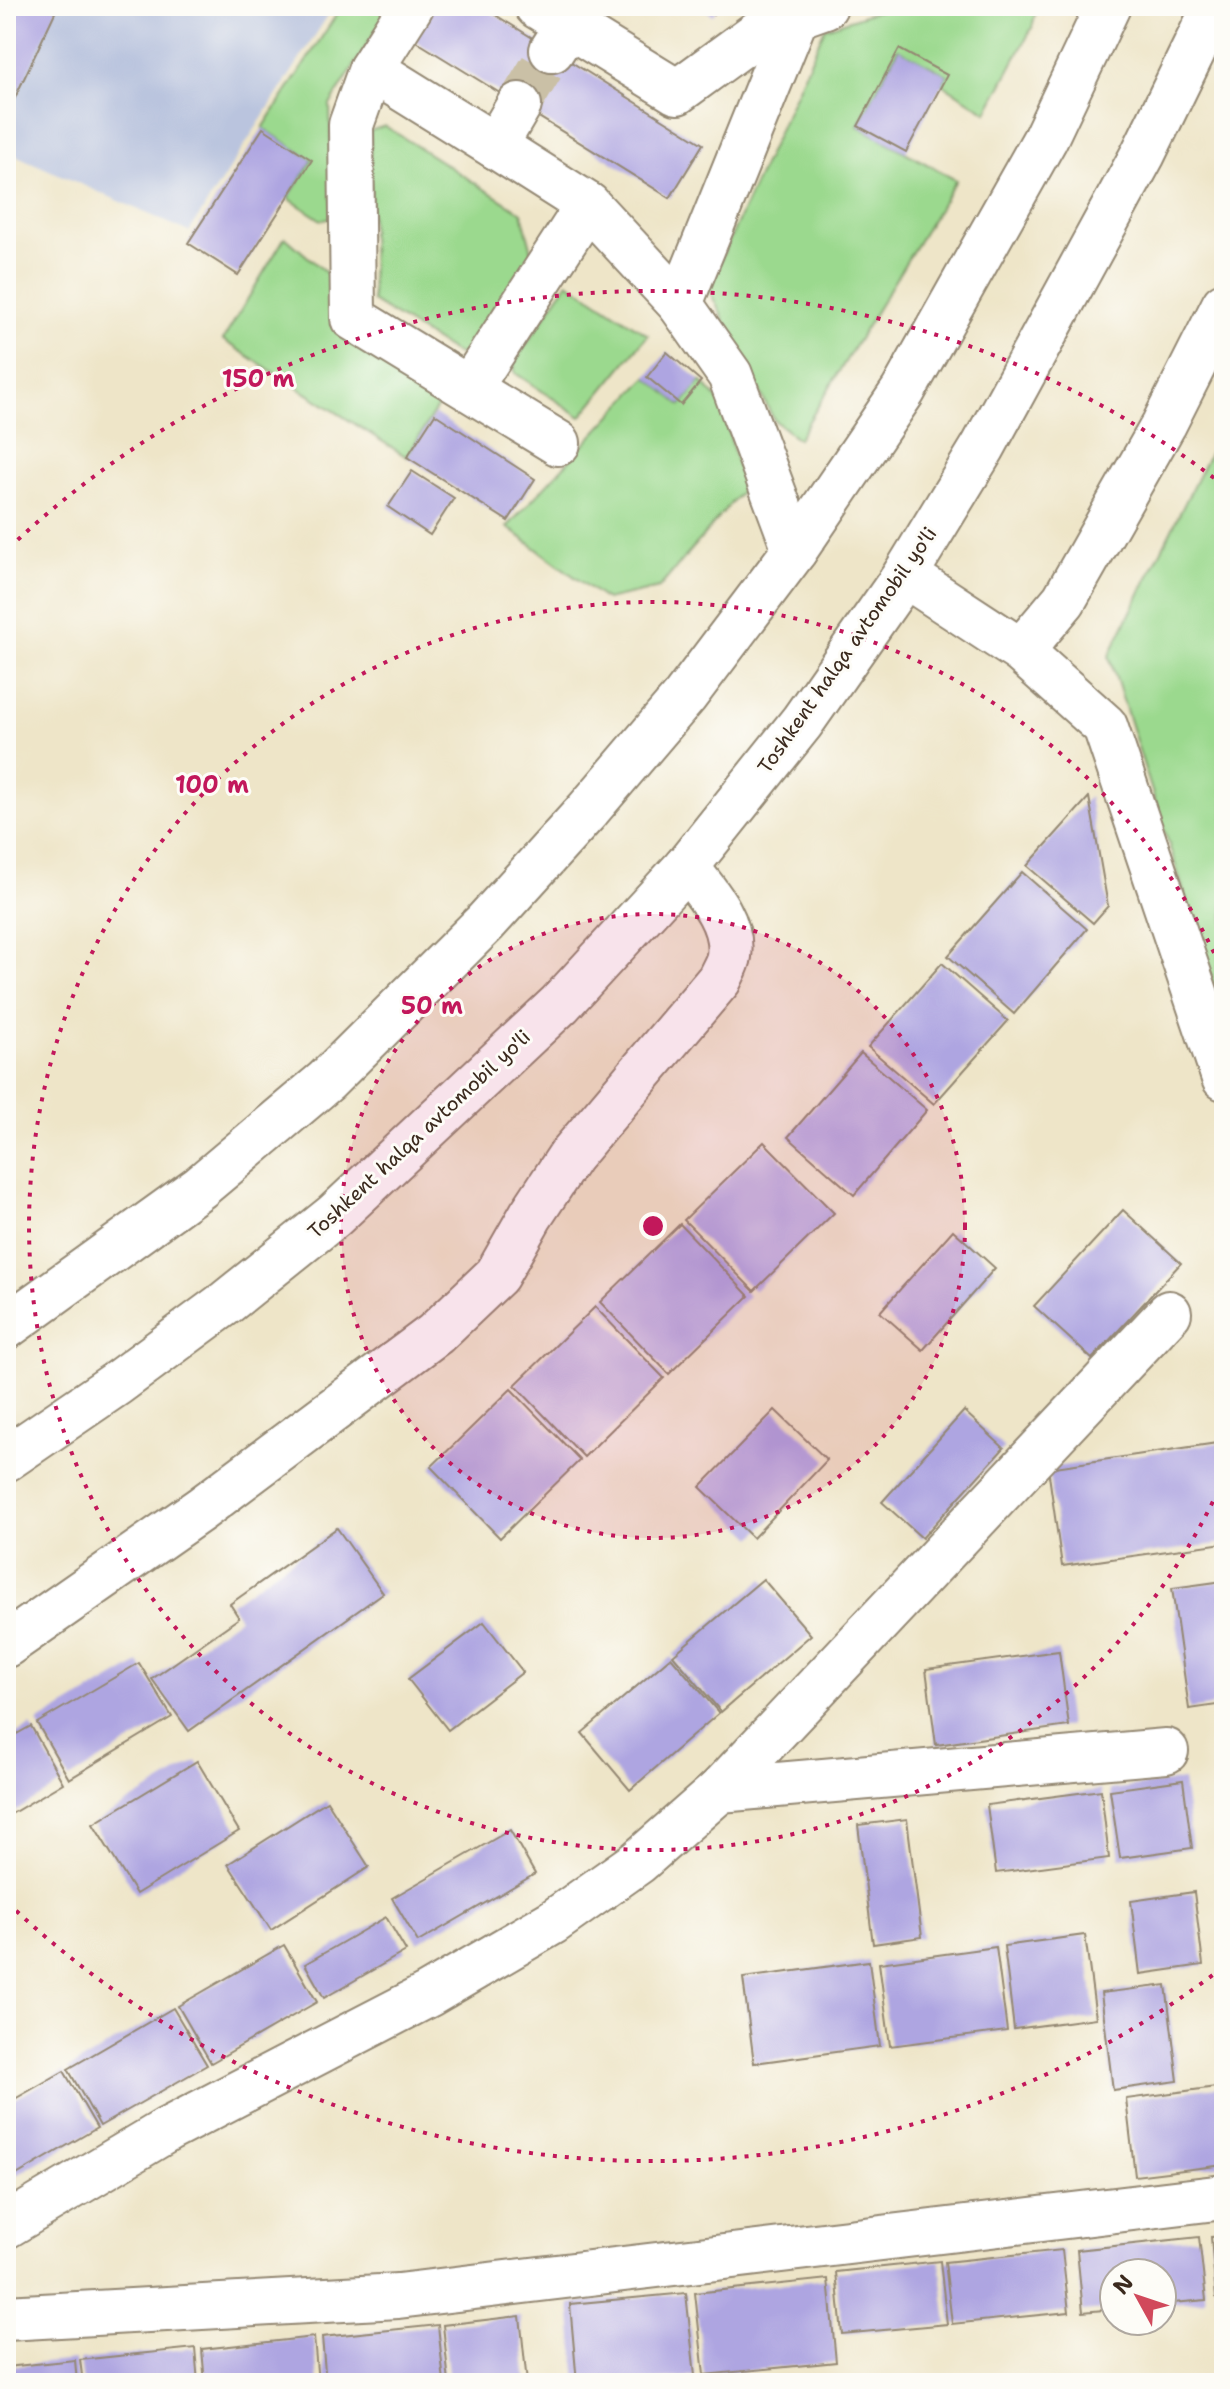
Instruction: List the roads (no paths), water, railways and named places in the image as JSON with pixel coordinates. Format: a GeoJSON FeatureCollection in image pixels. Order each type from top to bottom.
{"type":"FeatureCollection","features":[{"type":"Feature","properties":{"kind":"main road"},"geometry":{"type":"LineString","coordinates":[[411,6],[371,69],[351,125],[353,318],[558,443]]}},
{"type":"Feature","properties":{"kind":"main road"},"geometry":{"type":"LineString","coordinates":[[6,1327],[200,1187],[326,1081],[485,923],[587,811],[685,696],[795,550],[903,391],[1045,139],[1108,6]]}},
{"type":"Feature","properties":{"kind":"main road","name":"Toshkent halqa avtomobil yo'li"},"geometry":{"type":"LineString","coordinates":[[6,1459],[227,1302],[334,1216],[560,1004],[686,867],[802,722],[905,575],[983,447],[1143,154],[1215,6]]}},
{"type":"Feature","properties":{"kind":"main road"},"geometry":{"type":"LineString","coordinates":[[680,304],[810,11]]}},
{"type":"Feature","properties":{"kind":"main road"},"geometry":{"type":"LineString","coordinates":[[552,27],[677,92],[766,27],[810,11]]}},
{"type":"Feature","properties":{"kind":"main road"},"geometry":{"type":"LineString","coordinates":[[371,69],[588,205],[680,304],[730,375],[795,550]]}},
{"type":"Feature","properties":{"kind":"main road"},"geometry":{"type":"LineString","coordinates":[[495,146],[519,105]]}},
{"type":"Feature","properties":{"kind":"main road"},"geometry":{"type":"LineString","coordinates":[[470,387],[588,205]]}},
{"type":"Feature","properties":{"kind":"main road"},"geometry":{"type":"LineString","coordinates":[[1021,651],[1064,600],[1164,424],[1224,305]]}},
{"type":"Feature","properties":{"kind":"main road"},"geometry":{"type":"LineString","coordinates":[[905,575],[1021,651],[1105,726],[1224,1078]]}},
{"type":"Feature","properties":{"kind":"main road"},"geometry":{"type":"LineString","coordinates":[[6,1645],[201,1509],[435,1334],[497,1275],[570,1156],[719,980],[729,957],[726,934],[716,903],[686,867]]}},
{"type":"Feature","properties":{"kind":"main road"},"geometry":{"type":"LineString","coordinates":[[6,2226],[167,2130],[428,1995],[553,1922],[638,1862],[720,1790],[1169,1313]]}},
{"type":"Feature","properties":{"kind":"main road"},"geometry":{"type":"LineString","coordinates":[[720,1790],[1166,1751]]}},
{"type":"Feature","properties":{"kind":"main road"},"geometry":{"type":"LineString","coordinates":[[6,2318],[398,2296],[1224,2197]]}},
{"type":"Feature","properties":{"kind":"tunnel"},"geometry":{"type":"LineString","coordinates":[[519,105],[552,50]]}}]}
